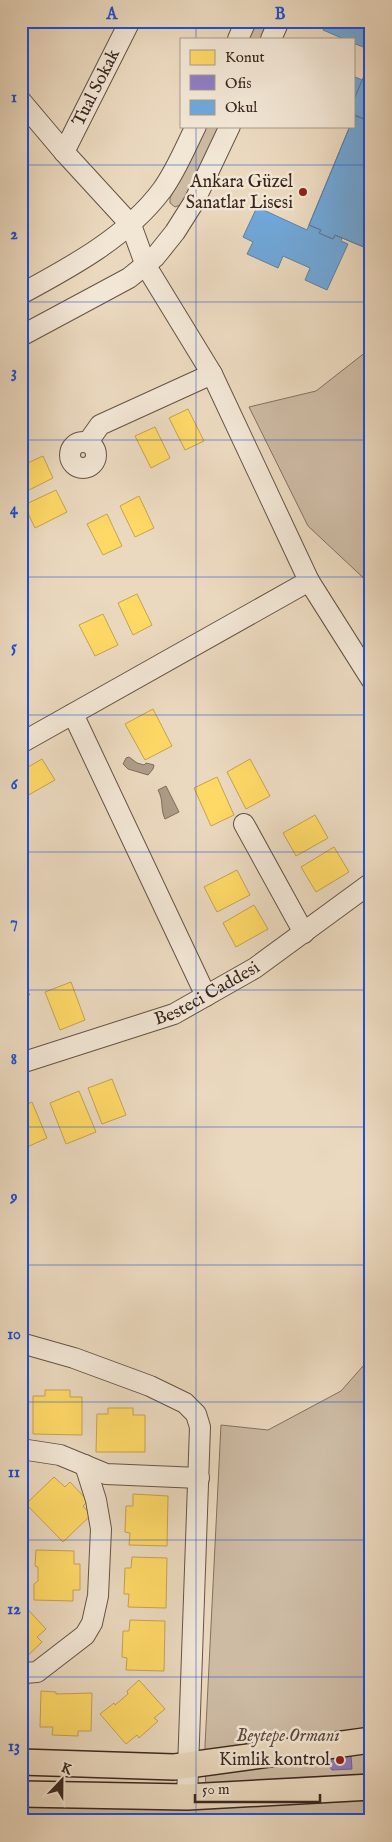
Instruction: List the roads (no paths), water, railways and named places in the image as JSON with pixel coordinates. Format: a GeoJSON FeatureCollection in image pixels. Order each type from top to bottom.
{"type":"FeatureCollection","features":[{"type":"Feature","properties":{"kind":"main road"},"geometry":{"type":"LineString","coordinates":[[21,1762],[174,1767],[371,1740]]}},
{"type":"Feature","properties":{"kind":"main road"},"geometry":{"type":"LineString","coordinates":[[21,1794],[187,1798],[371,1787]]}},
{"type":"Feature","properties":{"kind":"street","name":"Tual Sokak"},"geometry":{"type":"LineString","coordinates":[[64,152],[130,21]]}},
{"type":"Feature","properties":{"kind":"street"},"geometry":{"type":"LineString","coordinates":[[238,38],[246,21]]}},
{"type":"Feature","properties":{"kind":"street"},"geometry":{"type":"LineString","coordinates":[[271,38],[279,21]]}},
{"type":"Feature","properties":{"kind":"street"},"geometry":{"type":"LineString","coordinates":[[21,101],[64,152],[131,225],[146,266],[212,374],[309,581],[371,679]]}},
{"type":"Feature","properties":{"kind":"street"},"geometry":{"type":"LineString","coordinates":[[21,294],[75,263],[131,225],[144,213],[163,188],[195,128]]}},
{"type":"Feature","properties":{"kind":"street"},"geometry":{"type":"LineString","coordinates":[[21,336],[129,278],[146,266],[163,249],[194,202],[229,128]]}},
{"type":"Feature","properties":{"kind":"street"},"geometry":{"type":"LineString","coordinates":[[88,442],[100,426],[212,374]]}},
{"type":"Feature","properties":{"kind":"street"},"geometry":{"type":"LineString","coordinates":[[21,743],[309,581]]}},
{"type":"Feature","properties":{"kind":"street"},"geometry":{"type":"LineString","coordinates":[[73,714],[206,996]]}},
{"type":"Feature","properties":{"kind":"street"},"geometry":{"type":"LineString","coordinates":[[244,824],[304,932]]}},
{"type":"Feature","properties":{"kind":"street","name":"Besteci Caddesi"},"geometry":{"type":"LineString","coordinates":[[22,1062],[174,1014],[255,968],[371,883]]}},
{"type":"Feature","properties":{"kind":"street"},"geometry":{"type":"LineString","coordinates":[[21,1344],[74,1358],[150,1386],[185,1403],[196,1414],[200,1427],[199,1478],[187,1798]]}},
{"type":"Feature","properties":{"kind":"street"},"geometry":{"type":"LineString","coordinates":[[21,1449],[60,1455],[106,1474],[199,1478]]}},
{"type":"Feature","properties":{"kind":"street"},"geometry":{"type":"LineString","coordinates":[[21,1677],[24,1673],[37,1672],[85,1635],[92,1623],[98,1596],[101,1529],[96,1500],[85,1465]]}},
{"type":"Feature","properties":{"kind":"place","name":"Ankara Güzel Sanatlar Lisesi"},"geometry":{"type":"Point","coordinates":[303,192]}},
{"type":"Feature","properties":{"kind":"place","name":"Kimlik kontrol"},"geometry":{"type":"Point","coordinates":[340,1760]}},
{"type":"Feature","properties":{"kind":"park label","name":"Beytepe Ormanı"},"geometry":{"type":"Point","coordinates":[288,1736]}}]}
